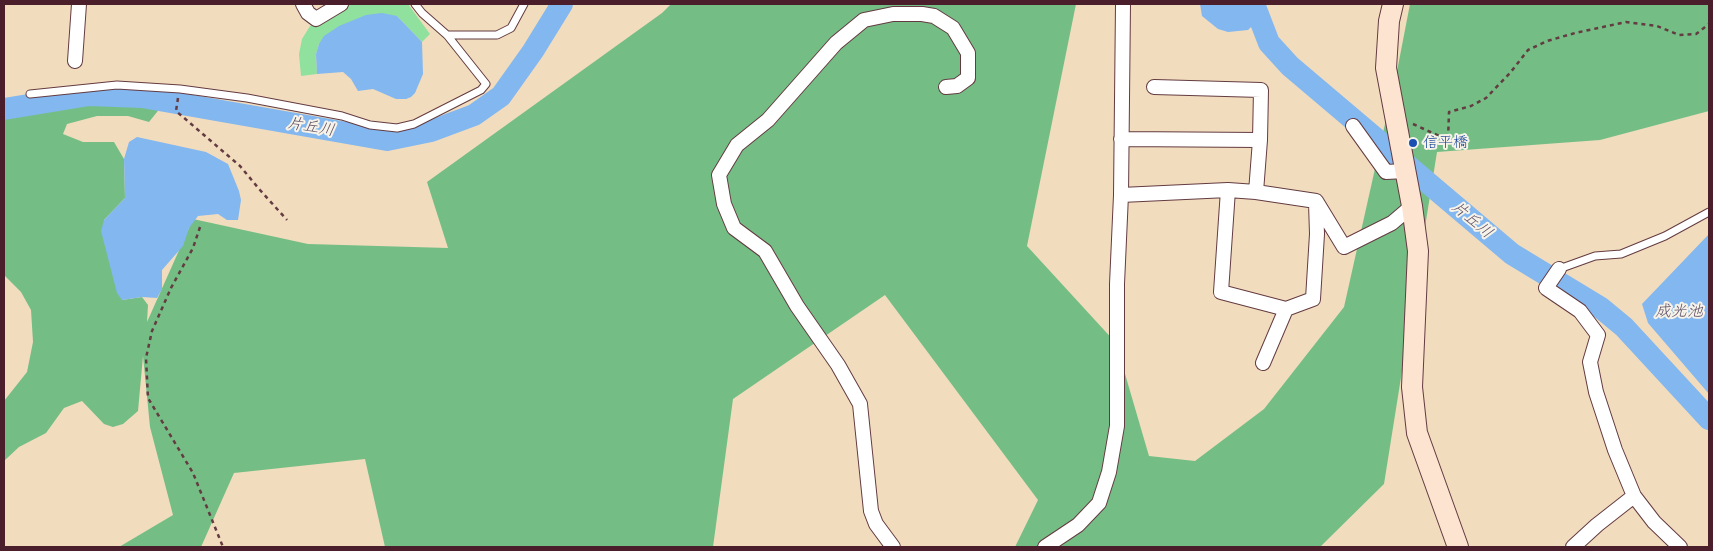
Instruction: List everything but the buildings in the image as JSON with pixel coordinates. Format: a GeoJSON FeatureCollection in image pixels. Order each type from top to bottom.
{"type":"FeatureCollection","features":[{"type":"Feature","properties":{"kind":"street"},"geometry":{"type":"LineString","coordinates":[[75,62],[79,4]]}},
{"type":"Feature","properties":{"kind":"street"},"geometry":{"type":"LineString","coordinates":[[304,4],[308,13],[316,19],[341,4]]}},
{"type":"Feature","properties":{"kind":"street"},"geometry":{"type":"LineString","coordinates":[[1045,547],[1078,525],[1099,503],[1109,472],[1117,426],[1117,284],[1121,195],[1123,4]]}},
{"type":"Feature","properties":{"kind":"street"},"geometry":{"type":"LineString","coordinates":[[1393,4],[1389,20],[1386,68],[1406,171],[1418,251],[1412,387],[1417,434],[1462,546]]}},
{"type":"Feature","properties":{"kind":"street"},"geometry":{"type":"LineString","coordinates":[[893,547],[876,524],[871,511],[860,404],[832,357],[797,306],[765,251],[734,228],[724,204],[719,175],[737,145],[768,120],[836,43],[864,20],[893,14],[922,14],[934,16],[953,28],[968,53],[968,78],[957,86],[946,87]]}},
{"type":"Feature","properties":{"kind":"street"},"geometry":{"type":"LineString","coordinates":[[1154,87],[1261,90],[1256,192]]}},
{"type":"Feature","properties":{"kind":"street"},"geometry":{"type":"LineString","coordinates":[[1353,126],[1386,172],[1406,171]]}},
{"type":"Feature","properties":{"kind":"street"},"geometry":{"type":"LineString","coordinates":[[1121,139],[1260,140]]}},
{"type":"Feature","properties":{"kind":"street"},"geometry":{"type":"LineString","coordinates":[[1121,195],[1228,190],[1316,201]]}},
{"type":"Feature","properties":{"kind":"street"},"geometry":{"type":"LineString","coordinates":[[1228,190],[1221,292],[1286,309],[1313,299],[1317,234],[1316,201]]}},
{"type":"Feature","properties":{"kind":"street"},"geometry":{"type":"LineString","coordinates":[[1316,201],[1344,247],[1392,223],[1412,206]]}},
{"type":"Feature","properties":{"kind":"street"},"geometry":{"type":"LineString","coordinates":[[1559,269],[1546,288],[1580,311],[1598,336],[1590,362],[1596,392],[1615,450],[1634,496],[1654,522],[1680,547]]}},
{"type":"Feature","properties":{"kind":"street"},"geometry":{"type":"LineString","coordinates":[[1264,363],[1286,309]]}},
{"type":"Feature","properties":{"kind":"street"},"geometry":{"type":"LineString","coordinates":[[1573,547],[1634,496]]}},
{"type":"Feature","properties":{"kind":"lane"},"geometry":{"type":"LineString","coordinates":[[30,94],[117,84],[180,89],[247,98],[342,116],[370,126],[397,128],[414,124],[481,90],[486,84],[447,35],[422,13],[415,4]]}},
{"type":"Feature","properties":{"kind":"lane"},"geometry":{"type":"LineString","coordinates":[[447,35],[497,35],[510,28],[524,4]]}},
{"type":"Feature","properties":{"kind":"lane"},"geometry":{"type":"LineString","coordinates":[[1559,269],[1595,256],[1621,254],[1665,236],[1709,212]]}},
{"type":"Feature","properties":{"kind":"path"},"geometry":{"type":"LineString","coordinates":[[1394,116],[1448,140],[1449,112],[1472,106],[1486,98],[1510,73],[1528,50],[1547,41],[1626,22],[1657,26],[1679,35],[1696,34],[1709,24]]}},
{"type":"Feature","properties":{"kind":"path"},"geometry":{"type":"LineString","coordinates":[[179,96],[176,111],[240,166],[287,220]]}},
{"type":"Feature","properties":{"kind":"path"},"geometry":{"type":"LineString","coordinates":[[200,227],[193,248],[171,288],[152,331],[146,358],[148,398],[193,473],[223,547]]}},
{"type":"Feature","properties":{"kind":"green space"},"geometry":{"type":"Polygon","coordinates":[[[348,4],[408,4],[430,34],[422,42],[397,16],[319,44],[316,54],[317,74],[301,76],[299,54],[302,39],[310,26],[348,4]]]}},
{"type":"Feature","properties":{"kind":"green space"},"geometry":{"type":"Polygon","coordinates":[[[671,4],[1076,4],[1027,246],[1116,343],[1149,456],[1195,461],[1264,409],[1344,307],[1410,4],[1709,4],[1709,111],[1600,140],[1437,152],[1384,484],[1320,547],[1015,547],[1038,500],[885,295],[733,399],[713,547],[385,547],[365,459],[234,473],[201,547],[119,547],[173,515],[150,427],[143,356],[138,411],[123,424],[113,427],[104,424],[82,401],[64,408],[46,433],[19,447],[4,461],[4,401],[27,372],[33,342],[31,310],[21,292],[4,275],[4,115],[93,104],[161,107],[149,122],[128,116],[97,116],[67,124],[63,134],[83,142],[114,142],[124,159],[125,198],[104,220],[122,300],[142,297],[148,305],[147,322],[193,219],[308,244],[448,248],[427,182],[662,13],[671,4]]]}},
{"type":"Feature","properties":{"kind":"water"},"geometry":{"type":"Polygon","coordinates":[[[1200,4],[1261,4],[1255,23],[1248,30],[1228,32],[1218,29],[1202,16],[1200,4]]]}},
{"type":"Feature","properties":{"kind":"water"},"geometry":{"type":"Polygon","coordinates":[[[382,13],[397,16],[422,42],[423,74],[415,93],[406,99],[396,99],[373,89],[358,91],[351,79],[343,72],[317,74],[316,54],[324,36],[339,26],[366,15],[382,13]]]}},
{"type":"Feature","properties":{"kind":"water"},"geometry":{"type":"Polygon","coordinates":[[[137,137],[206,152],[228,164],[241,200],[238,220],[227,220],[218,214],[198,216],[189,228],[183,246],[162,270],[162,289],[157,298],[142,297],[122,300],[117,293],[101,231],[104,220],[125,198],[124,159],[129,142],[137,137]]]}},
{"type":"Feature","properties":{"kind":"water","name":"成光池"},"geometry":{"type":"Polygon","coordinates":[[[1709,234],[1709,394],[1648,323],[1642,304],[1709,234]]]}},
{"type":"Feature","properties":{"kind":"waterway","name":"片丘川"},"geometry":{"type":"LineString","coordinates":[[4,109],[89,95],[142,97],[387,140],[431,131],[474,115],[501,96],[533,51],[562,4]]}},
{"type":"Feature","properties":{"kind":"waterway","name":"片丘川"},"geometry":{"type":"LineString","coordinates":[[1254,4],[1269,43],[1290,66],[1512,254],[1601,308],[1624,327],[1709,419]]}},
{"type":"Feature","properties":{"kind":"place","name":"信平橋"},"geometry":{"type":"Point","coordinates":[1413,143]}}]}
